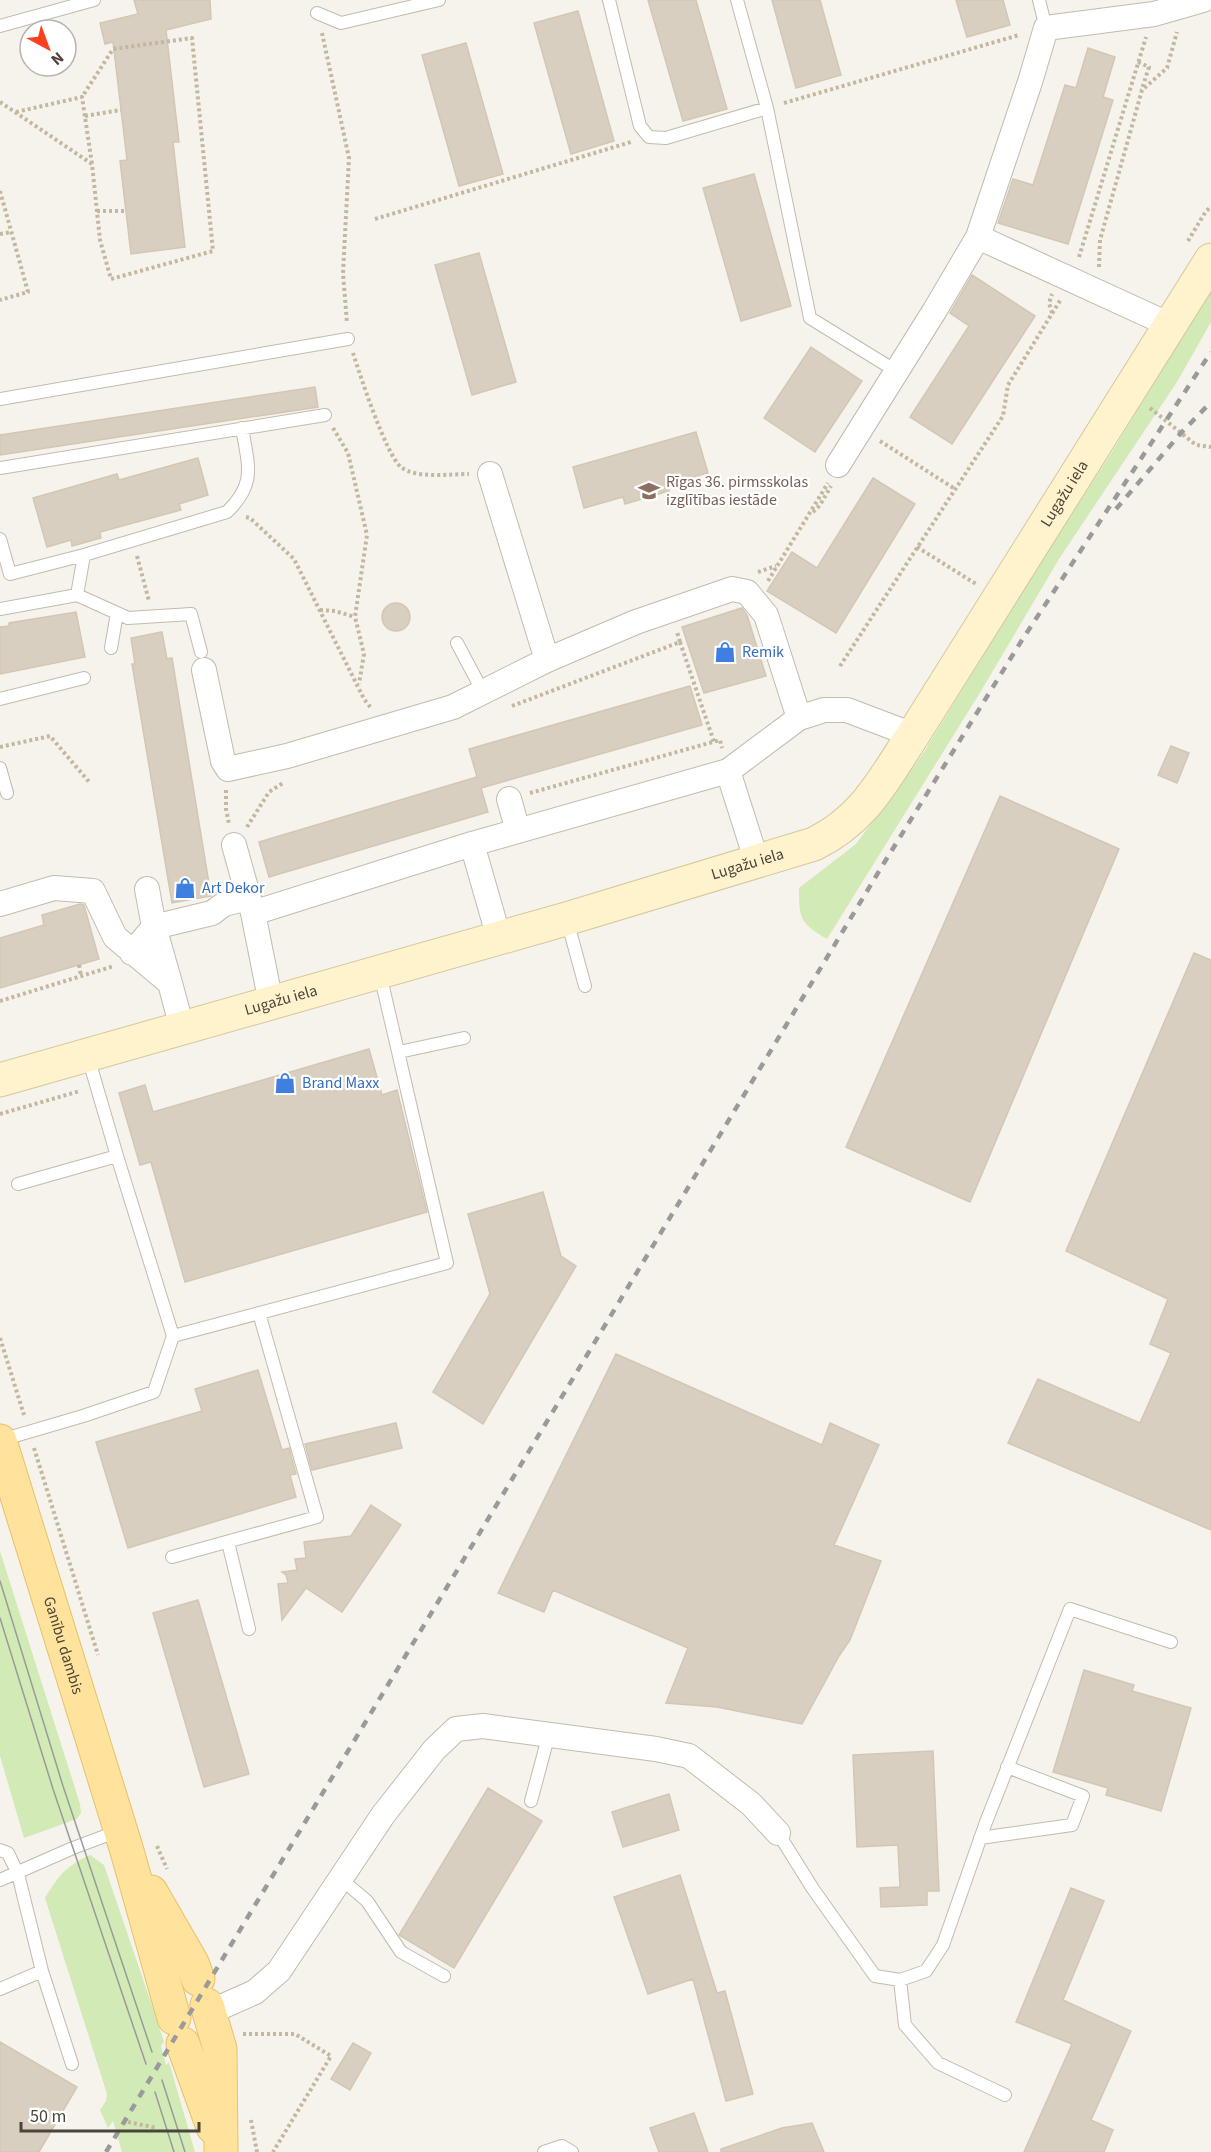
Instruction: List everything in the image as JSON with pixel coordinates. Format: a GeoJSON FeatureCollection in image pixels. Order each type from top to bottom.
{"type":"FeatureCollection","features":[{"type":"Feature","properties":{"kind":"main road","name":"Ganību dambis"},"geometry":{"type":"LineString","coordinates":[[10,1438],[5,1475],[134,1839],[210,2000],[220,2049],[222,2151]]}},
{"type":"Feature","properties":{"kind":"main road","name":"Ganību dambis"},"geometry":{"type":"LineString","coordinates":[[134,1839],[179,2031],[222,2151]]}},
{"type":"Feature","properties":{"kind":"street"},"geometry":{"type":"LineString","coordinates":[[841,462],[978,237],[1046,28],[1154,14],[1203,0]]}},
{"type":"Feature","properties":{"kind":"street"},"geometry":{"type":"LineString","coordinates":[[978,237],[1170,326]]}},
{"type":"Feature","properties":{"kind":"street","name":"Lugažu iela"},"geometry":{"type":"LineString","coordinates":[[0,1080],[566,919],[814,844],[834,834],[867,804],[913,735],[1211,260]]}},
{"type":"Feature","properties":{"kind":"street"},"geometry":{"type":"LineString","coordinates":[[490,474],[547,660]]}},
{"type":"Feature","properties":{"kind":"street"},"geometry":{"type":"LineString","coordinates":[[203,661],[223,761],[228,770],[287,756],[453,707],[547,660],[636,622],[732,589],[747,592],[766,615],[799,718]]}},
{"type":"Feature","properties":{"kind":"street"},"geometry":{"type":"LineString","coordinates":[[132,952],[154,927],[212,913],[224,904],[250,905],[728,771],[799,718],[824,710],[847,710],[913,735]]}},
{"type":"Feature","properties":{"kind":"street"},"geometry":{"type":"LineString","coordinates":[[728,771],[757,862]]}},
{"type":"Feature","properties":{"kind":"street"},"geometry":{"type":"LineString","coordinates":[[509,799],[518,831]]}},
{"type":"Feature","properties":{"kind":"street"},"geometry":{"type":"LineString","coordinates":[[232,834],[271,1003]]}},
{"type":"Feature","properties":{"kind":"street"},"geometry":{"type":"LineString","coordinates":[[472,844],[499,938]]}},
{"type":"Feature","properties":{"kind":"street"},"geometry":{"type":"LineString","coordinates":[[0,904],[54,888],[93,891],[115,937],[170,983]]}},
{"type":"Feature","properties":{"kind":"street"},"geometry":{"type":"LineString","coordinates":[[147,890],[154,927],[182,1028]]}},
{"type":"Feature","properties":{"kind":"street"},"geometry":{"type":"LineString","coordinates":[[210,2000],[255,1992],[279,1971],[383,1815],[434,1750],[456,1729],[483,1726],[656,1749],[689,1756],[751,1804],[778,1833]]}},
{"type":"Feature","properties":{"kind":"lane"},"geometry":{"type":"LineString","coordinates":[[0,26],[94,0]]}},
{"type":"Feature","properties":{"kind":"lane"},"geometry":{"type":"LineString","coordinates":[[317,13],[341,24],[439,0]]}},
{"type":"Feature","properties":{"kind":"lane"},"geometry":{"type":"LineString","coordinates":[[609,0],[640,126],[649,137],[666,138],[767,108]]}},
{"type":"Feature","properties":{"kind":"lane"},"geometry":{"type":"LineString","coordinates":[[738,0],[767,108],[810,318],[896,371]]}},
{"type":"Feature","properties":{"kind":"lane"},"geometry":{"type":"LineString","coordinates":[[1039,0],[1046,28]]}},
{"type":"Feature","properties":{"kind":"lane"},"geometry":{"type":"LineString","coordinates":[[0,399],[348,339]]}},
{"type":"Feature","properties":{"kind":"lane"},"geometry":{"type":"LineString","coordinates":[[0,468],[325,415]]}},
{"type":"Feature","properties":{"kind":"lane"},"geometry":{"type":"LineString","coordinates":[[0,539],[10,574],[84,555],[227,512],[240,499],[247,484],[249,468],[242,428]]}},
{"type":"Feature","properties":{"kind":"lane"},"geometry":{"type":"LineString","coordinates":[[77,595],[84,555]]}},
{"type":"Feature","properties":{"kind":"lane"},"geometry":{"type":"LineString","coordinates":[[0,609],[77,595],[128,618],[191,614],[203,661]]}},
{"type":"Feature","properties":{"kind":"lane"},"geometry":{"type":"LineString","coordinates":[[111,648],[117,613]]}},
{"type":"Feature","properties":{"kind":"lane"},"geometry":{"type":"LineString","coordinates":[[458,642],[483,692]]}},
{"type":"Feature","properties":{"kind":"lane"},"geometry":{"type":"LineString","coordinates":[[0,699],[84,678]]}},
{"type":"Feature","properties":{"kind":"lane"},"geometry":{"type":"LineString","coordinates":[[0,768],[7,793]]}},
{"type":"Feature","properties":{"kind":"lane"},"geometry":{"type":"LineString","coordinates":[[566,919],[585,986]]}},
{"type":"Feature","properties":{"kind":"lane"},"geometry":{"type":"LineString","coordinates":[[173,1336],[447,1263],[379,973]]}},
{"type":"Feature","properties":{"kind":"lane"},"geometry":{"type":"LineString","coordinates":[[399,1052],[464,1038]]}},
{"type":"Feature","properties":{"kind":"lane"},"geometry":{"type":"LineString","coordinates":[[10,1438],[154,1392],[173,1336],[87,1055]]}},
{"type":"Feature","properties":{"kind":"lane"},"geometry":{"type":"LineString","coordinates":[[18,1184],[117,1156]]}},
{"type":"Feature","properties":{"kind":"lane"},"geometry":{"type":"LineString","coordinates":[[172,1557],[316,1517],[259,1313]]}},
{"type":"Feature","properties":{"kind":"lane"},"geometry":{"type":"LineString","coordinates":[[228,1542],[249,1629]]}},
{"type":"Feature","properties":{"kind":"lane"},"geometry":{"type":"LineString","coordinates":[[778,1833],[813,1889],[875,1976],[900,1980],[926,1971],[943,1945],[980,1838],[1070,1609],[1171,1642]]}},
{"type":"Feature","properties":{"kind":"lane"},"geometry":{"type":"LineString","coordinates":[[531,1801],[549,1734]]}},
{"type":"Feature","properties":{"kind":"lane"},"geometry":{"type":"LineString","coordinates":[[980,1838],[1072,1825],[1083,1796],[1007,1767]]}},
{"type":"Feature","properties":{"kind":"lane"},"geometry":{"type":"LineString","coordinates":[[0,1880],[73,1848],[134,1839]]}},
{"type":"Feature","properties":{"kind":"lane"},"geometry":{"type":"LineString","coordinates":[[0,1850],[8,1853],[18,1874],[42,1971],[72,2064]]}},
{"type":"Feature","properties":{"kind":"lane"},"geometry":{"type":"LineString","coordinates":[[341,1879],[367,1901],[401,1952],[444,1976]]}},
{"type":"Feature","properties":{"kind":"lane"},"geometry":{"type":"LineString","coordinates":[[0,1989],[42,1971]]}},
{"type":"Feature","properties":{"kind":"lane"},"geometry":{"type":"LineString","coordinates":[[900,1980],[905,2025],[938,2063],[1005,2095]]}},
{"type":"Feature","properties":{"kind":"lane"},"geometry":{"type":"LineString","coordinates":[[544,2152],[562,2146],[572,2152]]}},
{"type":"Feature","properties":{"kind":"path"},"geometry":{"type":"LineString","coordinates":[[1142,90],[1167,68],[1178,26],[1172,9]]}},
{"type":"Feature","properties":{"kind":"path"},"geometry":{"type":"LineString","coordinates":[[317,13],[349,158],[343,273],[348,339],[364,389],[392,456],[401,468],[418,474],[490,474]]}},
{"type":"Feature","properties":{"kind":"path"},"geometry":{"type":"LineString","coordinates":[[767,108],[1046,28]]}},
{"type":"Feature","properties":{"kind":"path"},"geometry":{"type":"LineString","coordinates":[[192,38],[213,251],[111,279],[100,240],[82,97],[113,49],[192,38]]}},
{"type":"Feature","properties":{"kind":"path"},"geometry":{"type":"LineString","coordinates":[[1078,260],[1142,49]]}},
{"type":"Feature","properties":{"kind":"path"},"geometry":{"type":"LineString","coordinates":[[1086,286],[1099,268],[1100,240],[1149,67],[1138,62]]}},
{"type":"Feature","properties":{"kind":"path"},"geometry":{"type":"LineString","coordinates":[[15,112],[82,97]]}},
{"type":"Feature","properties":{"kind":"path"},"geometry":{"type":"LineString","coordinates":[[0,102],[92,164]]}},
{"type":"Feature","properties":{"kind":"path"},"geometry":{"type":"LineString","coordinates":[[85,116],[121,110]]}},
{"type":"Feature","properties":{"kind":"path"},"geometry":{"type":"LineString","coordinates":[[375,219],[649,137]]}},
{"type":"Feature","properties":{"kind":"path"},"geometry":{"type":"LineString","coordinates":[[0,191],[28,292],[0,300]]}},
{"type":"Feature","properties":{"kind":"path"},"geometry":{"type":"LineString","coordinates":[[97,211],[125,211]]}},
{"type":"Feature","properties":{"kind":"path"},"geometry":{"type":"LineString","coordinates":[[0,234],[11,232]]}},
{"type":"Feature","properties":{"kind":"path"},"geometry":{"type":"LineString","coordinates":[[840,666],[1003,416],[1008,385],[1059,303]]}},
{"type":"Feature","properties":{"kind":"path"},"geometry":{"type":"LineString","coordinates":[[1128,393],[1196,445],[1211,447]]}},
{"type":"Feature","properties":{"kind":"path"},"geometry":{"type":"LineString","coordinates":[[325,415],[348,453],[367,535],[356,617],[364,654],[358,685]]}},
{"type":"Feature","properties":{"kind":"path"},"geometry":{"type":"LineString","coordinates":[[862,429],[955,489]]}},
{"type":"Feature","properties":{"kind":"path"},"geometry":{"type":"LineString","coordinates":[[807,517],[820,505],[841,468],[841,462]]}},
{"type":"Feature","properties":{"kind":"path"},"geometry":{"type":"LineString","coordinates":[[753,597],[764,588],[826,487]]}},
{"type":"Feature","properties":{"kind":"path"},"geometry":{"type":"LineString","coordinates":[[227,512],[250,518],[294,559],[364,699],[386,727]]}},
{"type":"Feature","properties":{"kind":"path"},"geometry":{"type":"LineString","coordinates":[[132,539],[152,617]]}},
{"type":"Feature","properties":{"kind":"path"},"geometry":{"type":"LineString","coordinates":[[917,547],[999,599]]}},
{"type":"Feature","properties":{"kind":"path"},"geometry":{"type":"LineString","coordinates":[[756,572],[777,566]]}},
{"type":"Feature","properties":{"kind":"path"},"geometry":{"type":"LineString","coordinates":[[320,610],[335,611],[356,617]]}},
{"type":"Feature","properties":{"kind":"path"},"geometry":{"type":"LineString","coordinates":[[675,623],[714,742]]}},
{"type":"Feature","properties":{"kind":"path"},"geometry":{"type":"LineString","coordinates":[[508,708],[681,642]]}},
{"type":"Feature","properties":{"kind":"path"},"geometry":{"type":"LineString","coordinates":[[0,747],[50,736],[90,783]]}},
{"type":"Feature","properties":{"kind":"path"},"geometry":{"type":"LineString","coordinates":[[509,799],[720,740],[728,771]]}},
{"type":"Feature","properties":{"kind":"path"},"geometry":{"type":"LineString","coordinates":[[232,834],[269,792],[287,781]]}},
{"type":"Feature","properties":{"kind":"path"},"geometry":{"type":"LineString","coordinates":[[226,809],[232,834]]}},
{"type":"Feature","properties":{"kind":"path"},"geometry":{"type":"LineString","coordinates":[[0,1001],[113,966],[132,952]]}},
{"type":"Feature","properties":{"kind":"path"},"geometry":{"type":"LineString","coordinates":[[78,965],[82,976]]}},
{"type":"Feature","properties":{"kind":"path"},"geometry":{"type":"LineString","coordinates":[[0,1114],[96,1086]]}},
{"type":"Feature","properties":{"kind":"path"},"geometry":{"type":"LineString","coordinates":[[0,1338],[10,1438],[99,1656]]}},
{"type":"Feature","properties":{"kind":"path"},"geometry":{"type":"LineString","coordinates":[[134,1839],[171,1879]]}},
{"type":"Feature","properties":{"kind":"path"},"geometry":{"type":"LineString","coordinates":[[210,2000],[232,2034],[294,2034],[331,2056],[273,2152]]}},
{"type":"Feature","properties":{"kind":"path"},"geometry":{"type":"LineString","coordinates":[[250,2119],[257,2152]]}},
{"type":"Feature","properties":{"kind":"path"},"geometry":{"type":"LineString","coordinates":[[128,2122],[157,2128]]}},
{"type":"Feature","properties":{"kind":"green space"},"geometry":{"type":"Polygon","coordinates":[[[1211,289],[1211,322],[1177,382],[1059,559],[981,691],[827,939],[811,929],[803,919],[799,888],[856,844],[924,752],[1211,289]]]}},
{"type":"Feature","properties":{"kind":"green space"},"geometry":{"type":"Polygon","coordinates":[[[0,1551],[81,1813],[77,1819],[24,1838],[0,1756],[0,1551]]]}},
{"type":"Feature","properties":{"kind":"green space"},"geometry":{"type":"Polygon","coordinates":[[[90,1855],[104,1865],[158,2023],[164,2042],[161,2046],[166,2065],[169,2062],[195,2152],[122,2152],[113,2121],[108,2128],[100,2110],[106,2101],[107,2094],[45,1898],[64,1872],[90,1855]]]}},
{"type":"Feature","properties":{"kind":"building"},"geometry":{"type":"Polygon","coordinates":[[[134,0],[210,0],[211,19],[166,30],[179,142],[173,142],[185,247],[131,254],[120,161],[127,160],[113,42],[105,44],[100,23],[138,14],[134,0]]]}},
{"type":"Feature","properties":{"kind":"building"},"geometry":{"type":"Polygon","coordinates":[[[648,0],[696,0],[727,109],[683,121],[648,0]]]}},
{"type":"Feature","properties":{"kind":"building"},"geometry":{"type":"Polygon","coordinates":[[[772,0],[820,0],[841,75],[796,88],[772,0]]]}},
{"type":"Feature","properties":{"kind":"building"},"geometry":{"type":"Polygon","coordinates":[[[956,0],[1003,0],[1010,25],[967,37],[956,0]]]}},
{"type":"Feature","properties":{"kind":"building"},"geometry":{"type":"Polygon","coordinates":[[[578,11],[614,141],[571,154],[534,23],[578,11]]]}},
{"type":"Feature","properties":{"kind":"building"},"geometry":{"type":"Polygon","coordinates":[[[466,43],[503,174],[459,186],[422,55],[466,43]]]}},
{"type":"Feature","properties":{"kind":"building"},"geometry":{"type":"Polygon","coordinates":[[[1088,48],[1115,57],[1103,97],[1113,100],[1068,244],[998,223],[1013,179],[1033,185],[1065,85],[1076,88],[1088,48]]]}},
{"type":"Feature","properties":{"kind":"building"},"geometry":{"type":"Polygon","coordinates":[[[754,174],[791,306],[741,321],[703,188],[754,174]]]}},
{"type":"Feature","properties":{"kind":"building"},"geometry":{"type":"Polygon","coordinates":[[[479,253],[516,382],[472,395],[435,265],[479,253]]]}},
{"type":"Feature","properties":{"kind":"building"},"geometry":{"type":"Polygon","coordinates":[[[972,275],[1035,316],[952,444],[910,417],[969,326],[950,313],[972,275]]]}},
{"type":"Feature","properties":{"kind":"building"},"geometry":{"type":"Polygon","coordinates":[[[811,347],[862,381],[815,452],[764,418],[811,347]]]}},
{"type":"Feature","properties":{"kind":"building"},"geometry":{"type":"Polygon","coordinates":[[[315,387],[318,407],[0,455],[0,435],[315,387]]]}},
{"type":"Feature","properties":{"kind":"building"},"geometry":{"type":"Polygon","coordinates":[[[696,432],[708,473],[666,484],[669,491],[625,504],[623,497],[584,508],[573,467],[696,432]]]}},
{"type":"Feature","properties":{"kind":"building"},"geometry":{"type":"Polygon","coordinates":[[[198,458],[208,495],[179,504],[181,510],[100,532],[101,538],[72,546],[71,540],[47,547],[33,498],[117,474],[119,480],[198,458]]]}},
{"type":"Feature","properties":{"kind":"building"},"geometry":{"type":"Polygon","coordinates":[[[873,478],[915,504],[836,633],[767,591],[792,552],[817,568],[873,478]]]}},
{"type":"Feature","properties":{"kind":"building"},"geometry":{"type":"Polygon","coordinates":[[[396,603],[406,607],[410,617],[406,627],[396,631],[386,627],[382,617],[386,607],[396,603]]]}},
{"type":"Feature","properties":{"kind":"building","name":"Remik"},"geometry":{"type":"Polygon","coordinates":[[[742,608],[747,615],[766,676],[704,693],[682,627],[742,608]]]}},
{"type":"Feature","properties":{"kind":"building"},"geometry":{"type":"Polygon","coordinates":[[[76,612],[85,657],[0,674],[0,627],[9,626],[9,623],[76,612]]]}},
{"type":"Feature","properties":{"kind":"building"},"geometry":{"type":"Polygon","coordinates":[[[162,632],[167,659],[172,658],[211,896],[172,903],[132,664],[135,664],[131,638],[162,632]]]}},
{"type":"Feature","properties":{"kind":"building"},"geometry":{"type":"Polygon","coordinates":[[[690,686],[702,725],[481,788],[488,812],[269,877],[259,842],[477,777],[469,749],[690,686]]]}},
{"type":"Feature","properties":{"kind":"building"},"geometry":{"type":"Polygon","coordinates":[[[1171,746],[1189,753],[1177,783],[1158,775],[1171,746]]]}},
{"type":"Feature","properties":{"kind":"building"},"geometry":{"type":"Polygon","coordinates":[[[1000,796],[1119,849],[970,1202],[846,1147],[1000,796]]]}},
{"type":"Feature","properties":{"kind":"building"},"geometry":{"type":"Polygon","coordinates":[[[80,904],[84,905],[99,959],[0,988],[0,938],[44,925],[42,915],[80,904]]]}},
{"type":"Feature","properties":{"kind":"building"},"geometry":{"type":"Polygon","coordinates":[[[1194,953],[1211,960],[1211,1530],[1008,1443],[1038,1379],[1140,1423],[1171,1353],[1150,1344],[1168,1299],[1066,1251],[1194,953]]]}},
{"type":"Feature","properties":{"kind":"building"},"geometry":{"type":"Polygon","coordinates":[[[369,1049],[382,1095],[397,1090],[427,1212],[185,1282],[151,1162],[140,1165],[119,1093],[145,1085],[153,1112],[369,1049]]]}},
{"type":"Feature","properties":{"kind":"building"},"geometry":{"type":"Polygon","coordinates":[[[543,1192],[561,1256],[576,1266],[483,1424],[433,1392],[490,1294],[468,1214],[543,1192]]]}},
{"type":"Feature","properties":{"kind":"building"},"geometry":{"type":"Polygon","coordinates":[[[616,1354],[822,1445],[830,1423],[879,1445],[834,1545],[881,1561],[850,1640],[802,1724],[717,1707],[666,1703],[688,1648],[553,1590],[544,1612],[498,1593],[616,1354]]]}},
{"type":"Feature","properties":{"kind":"building"},"geometry":{"type":"Polygon","coordinates":[[[258,1370],[282,1450],[289,1448],[296,1474],[290,1475],[296,1497],[128,1548],[96,1442],[202,1411],[195,1389],[258,1370]]]}},
{"type":"Feature","properties":{"kind":"building"},"geometry":{"type":"Polygon","coordinates":[[[396,1423],[402,1448],[312,1470],[305,1444],[396,1423]]]}},
{"type":"Feature","properties":{"kind":"building"},"geometry":{"type":"Polygon","coordinates":[[[371,1505],[401,1525],[342,1612],[306,1588],[282,1620],[278,1584],[288,1583],[286,1575],[282,1572],[297,1570],[295,1559],[306,1558],[304,1542],[351,1536],[371,1505]]]}},
{"type":"Feature","properties":{"kind":"building"},"geometry":{"type":"Polygon","coordinates":[[[198,1600],[249,1774],[204,1787],[153,1613],[198,1600]]]}},
{"type":"Feature","properties":{"kind":"building"},"geometry":{"type":"Polygon","coordinates":[[[1084,1670],[1134,1685],[1132,1691],[1191,1708],[1161,1811],[1106,1795],[1108,1788],[1053,1772],[1084,1670]]]}},
{"type":"Feature","properties":{"kind":"building"},"geometry":{"type":"Polygon","coordinates":[[[933,1751],[939,1891],[927,1891],[927,1905],[881,1907],[880,1888],[900,1887],[898,1845],[857,1847],[853,1755],[933,1751]]]}},
{"type":"Feature","properties":{"kind":"building"},"geometry":{"type":"Polygon","coordinates":[[[488,1788],[542,1821],[454,1968],[399,1935],[488,1788]]]}},
{"type":"Feature","properties":{"kind":"building"},"geometry":{"type":"Polygon","coordinates":[[[669,1794],[679,1830],[623,1847],[612,1812],[669,1794]]]}},
{"type":"Feature","properties":{"kind":"building"},"geometry":{"type":"Polygon","coordinates":[[[680,1875],[717,1993],[725,1991],[753,2094],[726,2101],[693,1979],[648,1994],[614,1897],[680,1875]]]}},
{"type":"Feature","properties":{"kind":"building"},"geometry":{"type":"Polygon","coordinates":[[[1071,1888],[1104,1901],[1063,2000],[1131,2031],[1091,2120],[1113,2130],[1104,2152],[1024,2152],[1072,2044],[1016,2022],[1071,1888]]]}},
{"type":"Feature","properties":{"kind":"building"},"geometry":{"type":"Polygon","coordinates":[[[0,2042],[77,2087],[39,2152],[0,2152],[0,2042]]]}},
{"type":"Feature","properties":{"kind":"building"},"geometry":{"type":"Polygon","coordinates":[[[353,2043],[371,2053],[350,2090],[331,2079],[353,2043]]]}},
{"type":"Feature","properties":{"kind":"building"},"geometry":{"type":"Polygon","coordinates":[[[694,2113],[708,2152],[659,2152],[650,2128],[694,2113]]]}},
{"type":"Feature","properties":{"kind":"building"},"geometry":{"type":"Polygon","coordinates":[[[812,2123],[824,2152],[721,2152],[721,2149],[782,2128],[812,2123]]]}},
{"type":"Feature","properties":{"kind":"tram line"},"geometry":{"type":"LineString","coordinates":[[0,1581],[63,1786],[152,2052]]}},
{"type":"Feature","properties":{"kind":"tram line"},"geometry":{"type":"LineString","coordinates":[[0,1618],[53,1789],[146,2064]]}},
{"type":"Feature","properties":{"kind":"tram line"},"geometry":{"type":"LineString","coordinates":[[162,2080],[185,2152]]}},
{"type":"Feature","properties":{"kind":"tram line"},"geometry":{"type":"LineString","coordinates":[[155,2092],[174,2152]]}},
{"type":"Feature","properties":{"kind":"railway"},"geometry":{"type":"LineString","coordinates":[[106,2152],[884,863],[1022,640],[1211,352]]}},
{"type":"Feature","properties":{"kind":"railway"},"geometry":{"type":"LineString","coordinates":[[1116,509],[1181,433],[1211,402]]}},
{"type":"Feature","properties":{"kind":"place","name":"Rīgas 36. pirmsskolas izglītības iestāde"},"geometry":{"type":"Point","coordinates":[649,491]}},
{"type":"Feature","properties":{"kind":"place","name":"Remik"},"geometry":{"type":"Point","coordinates":[725,652]}},
{"type":"Feature","properties":{"kind":"place","name":"Art Dekor"},"geometry":{"type":"Point","coordinates":[185,888]}},
{"type":"Feature","properties":{"kind":"place","name":"Brand Maxx"},"geometry":{"type":"Point","coordinates":[285,1083]}}]}
